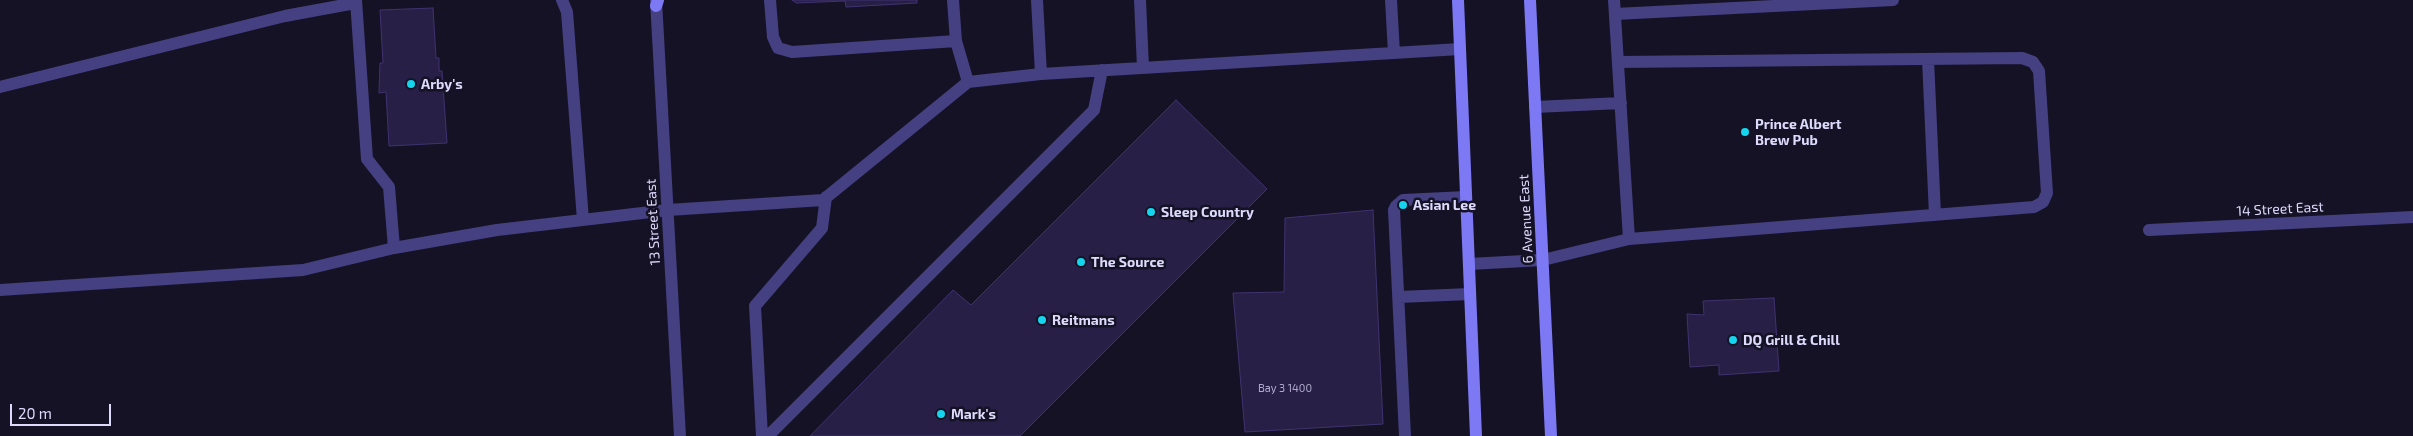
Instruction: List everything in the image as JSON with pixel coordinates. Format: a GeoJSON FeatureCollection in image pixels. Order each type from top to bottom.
{"type":"FeatureCollection","features":[{"type":"Feature","properties":{"kind":"main road"},"geometry":{"type":"LineString","coordinates":[[1458,0],[1476,436]]}},
{"type":"Feature","properties":{"kind":"main road","name":"6 Avenue East"},"geometry":{"type":"LineString","coordinates":[[1530,0],[1552,436]]}},
{"type":"Feature","properties":{"kind":"street"},"geometry":{"type":"LineString","coordinates":[[562,0],[567,12],[583,220]]}},
{"type":"Feature","properties":{"kind":"street"},"geometry":{"type":"LineString","coordinates":[[770,0],[772,37],[778,48],[792,52],[956,41]]}},
{"type":"Feature","properties":{"kind":"street"},"geometry":{"type":"LineString","coordinates":[[954,0],[956,41],[968,82]]}},
{"type":"Feature","properties":{"kind":"street"},"geometry":{"type":"LineString","coordinates":[[1037,0],[1041,74]]}},
{"type":"Feature","properties":{"kind":"street"},"geometry":{"type":"LineString","coordinates":[[1140,0],[1143,68]]}},
{"type":"Feature","properties":{"kind":"street"},"geometry":{"type":"LineString","coordinates":[[1391,0],[1394,52]]}},
{"type":"Feature","properties":{"kind":"street"},"geometry":{"type":"LineString","coordinates":[[1614,0],[1629,238]]}},
{"type":"Feature","properties":{"kind":"street"},"geometry":{"type":"LineString","coordinates":[[1615,14],[1893,0]]}},
{"type":"Feature","properties":{"kind":"street"},"geometry":{"type":"LineString","coordinates":[[5,87],[285,16],[356,1],[367,159],[389,187],[394,248]]}},
{"type":"Feature","properties":{"kind":"street","name":"13 Street East"},"geometry":{"type":"LineString","coordinates":[[657,2],[680,436]]}},
{"type":"Feature","properties":{"kind":"street"},"geometry":{"type":"LineString","coordinates":[[0,290],[303,270],[394,248],[497,230],[668,210],[823,200],[968,82],[1041,74],[1460,48]]}},
{"type":"Feature","properties":{"kind":"street"},"geometry":{"type":"LineString","coordinates":[[1469,264],[1543,260],[1629,238],[2034,207],[2043,202],[2047,193],[2039,71],[2033,62],[2022,58],[1618,62]]}},
{"type":"Feature","properties":{"kind":"street"},"geometry":{"type":"LineString","coordinates":[[1928,59],[1935,215]]}},
{"type":"Feature","properties":{"kind":"street"},"geometry":{"type":"LineString","coordinates":[[768,436],[1094,110],[1102,70]]}},
{"type":"Feature","properties":{"kind":"street"},"geometry":{"type":"LineString","coordinates":[[1535,107],[1621,103]]}},
{"type":"Feature","properties":{"kind":"street"},"geometry":{"type":"LineString","coordinates":[[762,436],[756,306],[822,228],[826,197]]}},
{"type":"Feature","properties":{"kind":"street"},"geometry":{"type":"LineString","coordinates":[[1405,436],[1396,206],[1403,200],[1466,197]]}},
{"type":"Feature","properties":{"kind":"street","name":"14 Street East"},"geometry":{"type":"LineString","coordinates":[[2149,230],[2413,217]]}},
{"type":"Feature","properties":{"kind":"street"},"geometry":{"type":"LineString","coordinates":[[1399,297],[1470,294]]}},
{"type":"Feature","properties":{"kind":"building"},"geometry":{"type":"Polygon","coordinates":[[[792,0],[917,0],[917,3],[846,7],[845,1],[796,3],[792,0]]]}},
{"type":"Feature","properties":{"kind":"building","name":"Arby's"},"geometry":{"type":"Polygon","coordinates":[[[433,8],[436,58],[439,58],[439,71],[442,71],[447,143],[389,146],[386,92],[379,93],[380,63],[383,63],[380,10],[433,8]]]}},
{"type":"Feature","properties":{"kind":"building"},"geometry":{"type":"Polygon","coordinates":[[[1176,100],[1267,189],[1020,436],[810,436],[953,290],[971,305],[1176,100]]]}},
{"type":"Feature","properties":{"kind":"building"},"geometry":{"type":"Polygon","coordinates":[[[1373,210],[1383,424],[1245,432],[1233,293],[1284,292],[1285,218],[1373,210]]]}},
{"type":"Feature","properties":{"kind":"building","name":"DQ Grill & Chill"},"geometry":{"type":"Polygon","coordinates":[[[1774,298],[1779,371],[1719,375],[1719,365],[1690,367],[1687,314],[1704,315],[1703,301],[1774,298]]]}},
{"type":"Feature","properties":{"kind":"place","name":"Arby's"},"geometry":{"type":"Point","coordinates":[411,84]}},
{"type":"Feature","properties":{"kind":"place","name":"Prince Albert Brew Pub"},"geometry":{"type":"Point","coordinates":[1745,132]}},
{"type":"Feature","properties":{"kind":"place","name":"Asian Lee"},"geometry":{"type":"Point","coordinates":[1403,205]}},
{"type":"Feature","properties":{"kind":"place","name":"Sleep Country"},"geometry":{"type":"Point","coordinates":[1151,212]}},
{"type":"Feature","properties":{"kind":"place","name":"The Source"},"geometry":{"type":"Point","coordinates":[1081,262]}},
{"type":"Feature","properties":{"kind":"place","name":"Reitmans"},"geometry":{"type":"Point","coordinates":[1042,320]}},
{"type":"Feature","properties":{"kind":"place","name":"DQ Grill & Chill"},"geometry":{"type":"Point","coordinates":[1733,340]}},
{"type":"Feature","properties":{"kind":"place","name":"Mark's"},"geometry":{"type":"Point","coordinates":[941,414]}}]}
